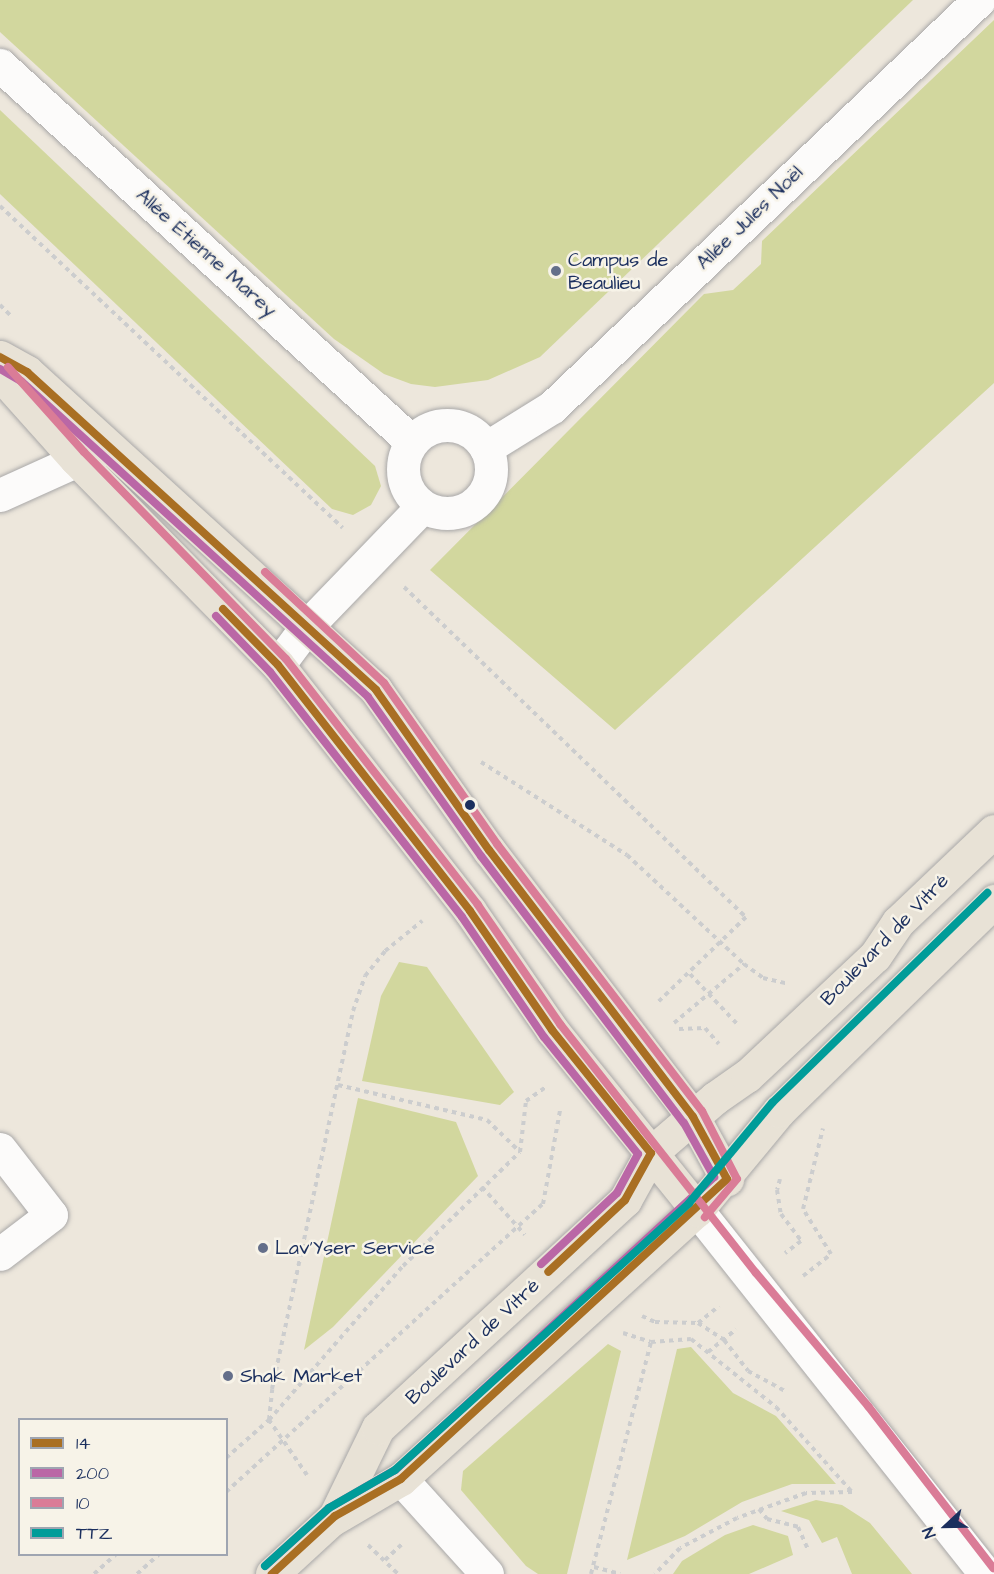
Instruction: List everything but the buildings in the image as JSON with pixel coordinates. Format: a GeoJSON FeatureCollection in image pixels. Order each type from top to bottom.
{"type":"FeatureCollection","features":[{"type":"Feature","properties":{"kind":"main road"},"geometry":{"type":"LineString","coordinates":[[0,357],[27,372],[308,625],[376,690],[483,842],[693,1118],[727,1179]]}},
{"type":"Feature","properties":{"kind":"main road"},"geometry":{"type":"LineString","coordinates":[[0,374],[76,459],[278,665],[470,911],[552,1030],[697,1210]]}},
{"type":"Feature","properties":{"kind":"main road","name":"Boulevard de Vitré"},"geometry":{"type":"LineString","coordinates":[[335,1516],[378,1428],[625,1200],[651,1153],[747,1076],[875,956],[898,921],[994,831]]}},
{"type":"Feature","properties":{"kind":"main road","name":"Boulevard de Vitré"},"geometry":{"type":"LineString","coordinates":[[272,1574],[335,1516],[401,1479],[697,1210],[727,1179],[779,1111],[994,901]]}},
{"type":"Feature","properties":{"kind":"street","name":"Allée Jules Noël"},"geometry":{"type":"LineString","coordinates":[[486,448],[552,407],[979,0]]}},
{"type":"Feature","properties":{"kind":"street","name":"Allée Étienne Marey"},"geometry":{"type":"LineString","coordinates":[[0,65],[412,442]]}},
{"type":"Feature","properties":{"kind":"street"},"geometry":{"type":"LineString","coordinates":[[451,424],[465,428],[486,448],[491,476],[477,502],[451,513],[423,506],[412,496],[403,469],[412,442],[436,425],[451,424]]}},
{"type":"Feature","properties":{"kind":"street"},"geometry":{"type":"LineString","coordinates":[[0,495],[76,459],[110,446]]}},
{"type":"Feature","properties":{"kind":"street"},"geometry":{"type":"LineString","coordinates":[[278,665],[308,625],[423,506]]}},
{"type":"Feature","properties":{"kind":"street"},"geometry":{"type":"LineString","coordinates":[[0,1149],[51,1215],[0,1254]]}},
{"type":"Feature","properties":{"kind":"street"},"geometry":{"type":"LineString","coordinates":[[697,1210],[748,1280],[860,1412],[985,1574]]}},
{"type":"Feature","properties":{"kind":"street"},"geometry":{"type":"LineString","coordinates":[[401,1479],[487,1574]]}},
{"type":"Feature","properties":{"kind":"path"},"geometry":{"type":"LineString","coordinates":[[0,206],[374,557],[746,917],[690,974]]}},
{"type":"Feature","properties":{"kind":"path"},"geometry":{"type":"LineString","coordinates":[[335,1516],[269,1420],[272,1389],[353,1011],[365,976],[385,951],[422,921]]}},
{"type":"Feature","properties":{"kind":"path"},"geometry":{"type":"LineString","coordinates":[[667,1029],[744,964]]}},
{"type":"Feature","properties":{"kind":"path"},"geometry":{"type":"LineString","coordinates":[[338,1085],[487,1120],[520,1152]]}},
{"type":"Feature","properties":{"kind":"path"},"geometry":{"type":"LineString","coordinates":[[546,1087],[551,1095]]}},
{"type":"Feature","properties":{"kind":"path"},"geometry":{"type":"LineString","coordinates":[[228,1456],[269,1420],[403,1266],[520,1152],[526,1101]]}},
{"type":"Feature","properties":{"kind":"path"},"geometry":{"type":"LineString","coordinates":[[228,1490],[543,1204],[561,1112],[556,1104]]}},
{"type":"Feature","properties":{"kind":"path"},"geometry":{"type":"LineString","coordinates":[[698,1323],[748,1280],[801,1241],[781,1214],[777,1190],[782,1171]]}},
{"type":"Feature","properties":{"kind":"path"},"geometry":{"type":"LineString","coordinates":[[536,1211],[573,1249]]}},
{"type":"Feature","properties":{"kind":"path"},"geometry":{"type":"LineString","coordinates":[[609,1288],[629,1311],[655,1322],[698,1323],[724,1340],[748,1371],[789,1394]]}},
{"type":"Feature","properties":{"kind":"path"},"geometry":{"type":"LineString","coordinates":[[591,1574],[651,1342]]}},
{"type":"Feature","properties":{"kind":"path"},"geometry":{"type":"LineString","coordinates":[[655,1574],[680,1548],[759,1509],[806,1493],[852,1492],[776,1407],[735,1378],[708,1352]]}},
{"type":"Feature","properties":{"kind":"path"},"geometry":{"type":"LineString","coordinates":[[759,1509],[767,1519],[798,1527],[808,1549]]}},
{"type":"Feature","properties":{"kind":"path"},"geometry":{"type":"LineString","coordinates":[[94,1574],[114,1556]]}},
{"type":"Feature","properties":{"kind":"path"},"geometry":{"type":"LineString","coordinates":[[137,1574],[157,1556]]}},
{"type":"Feature","properties":{"kind":"path"},"geometry":{"type":"LineString","coordinates":[[594,1567],[620,1574]]}},
{"type":"Feature","properties":{"kind":"green space"},"geometry":{"type":"Polygon","coordinates":[[[0,0],[913,0],[540,357],[488,380],[435,387],[411,384],[384,374],[334,339],[0,32],[0,0]]]}},
{"type":"Feature","properties":{"kind":"green space"},"geometry":{"type":"Polygon","coordinates":[[[994,20],[994,383],[615,730],[430,570],[704,294],[733,290],[761,264],[762,241],[994,20]]]}},
{"type":"Feature","properties":{"kind":"green space"},"geometry":{"type":"Polygon","coordinates":[[[0,110],[375,466],[381,486],[371,505],[353,515],[332,509],[0,194],[0,110]]]}},
{"type":"Feature","properties":{"kind":"green space"},"geometry":{"type":"Polygon","coordinates":[[[399,962],[427,967],[514,1092],[500,1105],[362,1081],[381,996],[399,962]]]}},
{"type":"Feature","properties":{"kind":"green space"},"geometry":{"type":"Polygon","coordinates":[[[358,1098],[456,1122],[478,1176],[333,1327],[304,1350],[358,1098]]]}},
{"type":"Feature","properties":{"kind":"green space"},"geometry":{"type":"Polygon","coordinates":[[[608,1344],[621,1351],[567,1574],[538,1574],[526,1566],[461,1490],[463,1471],[608,1344]]]}},
{"type":"Feature","properties":{"kind":"green space"},"geometry":{"type":"Polygon","coordinates":[[[691,1347],[733,1393],[776,1416],[836,1484],[792,1484],[742,1502],[685,1536],[627,1560],[677,1349],[691,1347]]]}},
{"type":"Feature","properties":{"kind":"green space"},"geometry":{"type":"Polygon","coordinates":[[[816,1500],[842,1505],[870,1523],[912,1574],[852,1574],[837,1537],[822,1543],[809,1520],[781,1511],[816,1500]]]}},
{"type":"Feature","properties":{"kind":"green space"},"geometry":{"type":"Polygon","coordinates":[[[753,1525],[788,1536],[793,1555],[749,1574],[673,1574],[682,1561],[725,1535],[753,1525]]]}},
{"type":"Feature","properties":{"kind":"transit line","name":"14"},"geometry":{"type":"LineString","coordinates":[[0,357],[27,372],[376,690],[489,850],[693,1117],[727,1179],[401,1479],[335,1516],[272,1574]]}},
{"type":"Feature","properties":{"kind":"transit line","name":"10"},"geometry":{"type":"LineString","coordinates":[[8,367],[84,452],[286,659],[478,905],[560,1024],[756,1273],[868,1406],[993,1568]]}},
{"type":"Feature","properties":{"kind":"transit line","name":"200"},"geometry":{"type":"LineString","coordinates":[[0,369],[21,381],[368,697],[481,856],[684,1123],[714,1177],[395,1470],[329,1508],[265,1566]]}},
{"type":"Feature","properties":{"kind":"transit line","name":"10"},"geometry":{"type":"LineString","coordinates":[[265,572],[384,683],[497,844],[702,1111],[737,1179],[705,1217]]}},
{"type":"Feature","properties":{"kind":"transit line","name":"14"},"geometry":{"type":"LineString","coordinates":[[223,609],[278,665],[470,911],[552,1030],[651,1153],[625,1200],[548,1272]]}},
{"type":"Feature","properties":{"kind":"transit line","name":"200"},"geometry":{"type":"LineString","coordinates":[[216,616],[270,672],[462,917],[544,1037],[638,1154],[617,1193],[541,1264]]}},
{"type":"Feature","properties":{"kind":"transit line","name":"TTZ"},"geometry":{"type":"LineString","coordinates":[[265,1566],[329,1508],[395,1470],[689,1203],[772,1103],[987,893]]}},
{"type":"Feature","properties":{"kind":"place","name":"Campus de Beaulieu"},"geometry":{"type":"Point","coordinates":[556,271]}},
{"type":"Feature","properties":{"kind":"place","name":"Lav'Yser Service"},"geometry":{"type":"Point","coordinates":[263,1248]}},
{"type":"Feature","properties":{"kind":"place","name":"Shak Market"},"geometry":{"type":"Point","coordinates":[228,1376]}}]}
